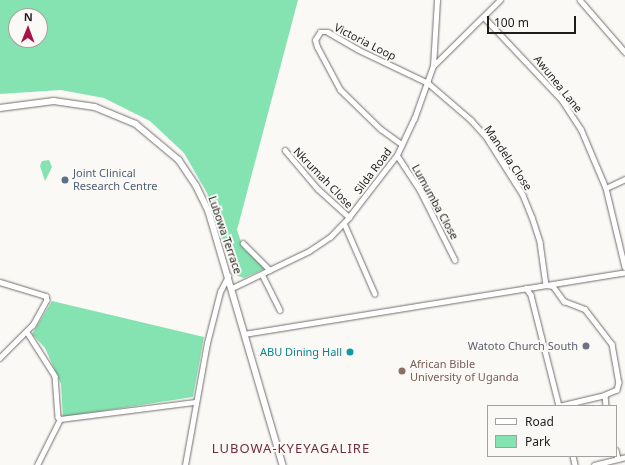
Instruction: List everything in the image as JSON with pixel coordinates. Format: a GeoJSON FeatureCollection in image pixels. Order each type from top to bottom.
{"type":"FeatureCollection","features":[{"type":"Feature","properties":{"kind":"street","name":"Silda Road"},"geometry":{"type":"LineString","coordinates":[[232,288],[309,251],[344,223],[397,155],[428,83],[433,66],[437,0]]}},
{"type":"Feature","properties":{"kind":"street"},"geometry":{"type":"LineString","coordinates":[[433,66],[500,0]]}},
{"type":"Feature","properties":{"kind":"street"},"geometry":{"type":"LineString","coordinates":[[580,0],[625,52]]}},
{"type":"Feature","properties":{"kind":"street","name":"Awunea Lane"},"geometry":{"type":"LineString","coordinates":[[484,17],[524,57],[572,114],[589,144],[606,188],[625,267]]}},
{"type":"Feature","properties":{"kind":"street","name":"Victoria Loop"},"geometry":{"type":"LineString","coordinates":[[402,145],[381,130],[340,90],[324,65],[317,47],[317,36],[320,32],[328,32],[357,49],[428,83]]}},
{"type":"Feature","properties":{"kind":"street","name":"Mandela Close"},"geometry":{"type":"LineString","coordinates":[[428,83],[481,132],[523,195],[540,242],[546,285]]}},
{"type":"Feature","properties":{"kind":"street","name":"Lubowa Terrace"},"geometry":{"type":"LineString","coordinates":[[0,108],[43,101],[72,102],[113,114],[136,124],[155,137],[179,160],[196,185],[209,212],[284,465]]}},
{"type":"Feature","properties":{"kind":"street","name":"Nkrumah Close"},"geometry":{"type":"LineString","coordinates":[[285,150],[318,189],[349,217]]}},
{"type":"Feature","properties":{"kind":"street","name":"Lumumba Close"},"geometry":{"type":"LineString","coordinates":[[397,155],[420,190],[455,260]]}},
{"type":"Feature","properties":{"kind":"street"},"geometry":{"type":"LineString","coordinates":[[606,188],[625,179]]}},
{"type":"Feature","properties":{"kind":"street"},"geometry":{"type":"LineString","coordinates":[[344,223],[375,294]]}},
{"type":"Feature","properties":{"kind":"street"},"geometry":{"type":"LineString","coordinates":[[243,243],[270,270]]}},
{"type":"Feature","properties":{"kind":"street"},"geometry":{"type":"LineString","coordinates":[[244,334],[625,272]]}},
{"type":"Feature","properties":{"kind":"street"},"geometry":{"type":"LineString","coordinates":[[262,274],[280,310]]}},
{"type":"Feature","properties":{"kind":"street"},"geometry":{"type":"LineString","coordinates":[[185,465],[195,402],[208,336],[220,292],[228,275]]}},
{"type":"Feature","properties":{"kind":"street"},"geometry":{"type":"LineString","coordinates":[[0,282],[47,298],[42,312],[27,332],[0,358]]}},
{"type":"Feature","properties":{"kind":"street"},"geometry":{"type":"LineString","coordinates":[[546,285],[553,286],[564,301],[585,309],[612,344],[619,382],[617,390],[605,395],[563,405]]}},
{"type":"Feature","properties":{"kind":"street"},"geometry":{"type":"LineString","coordinates":[[526,288],[530,295],[559,405]]}},
{"type":"Feature","properties":{"kind":"street"},"geometry":{"type":"LineString","coordinates":[[27,332],[55,376],[58,417],[60,420],[38,465]]}},
{"type":"Feature","properties":{"kind":"street"},"geometry":{"type":"LineString","coordinates":[[605,395],[606,405]]}},
{"type":"Feature","properties":{"kind":"street"},"geometry":{"type":"LineString","coordinates":[[60,420],[195,402]]}},
{"type":"Feature","properties":{"kind":"street"},"geometry":{"type":"LineString","coordinates":[[617,454],[618,459]]}},
{"type":"Feature","properties":{"kind":"street"},"geometry":{"type":"LineString","coordinates":[[594,465],[625,457]]}},
{"type":"Feature","properties":{"kind":"green space"},"geometry":{"type":"Polygon","coordinates":[[[0,0],[298,0],[237,230],[243,248],[266,268],[244,278],[235,275],[207,193],[184,153],[150,121],[104,98],[61,90],[0,94],[0,0]]]}},
{"type":"Feature","properties":{"kind":"green space"},"geometry":{"type":"Polygon","coordinates":[[[49,160],[52,167],[45,181],[40,166],[42,161],[49,160]]]}},
{"type":"Feature","properties":{"kind":"green space"},"geometry":{"type":"Polygon","coordinates":[[[52,301],[204,337],[193,397],[63,417],[61,384],[45,348],[32,334],[52,301]]]}},
{"type":"Feature","properties":{"kind":"place","name":"Joint Clinical Research Centre"},"geometry":{"type":"Point","coordinates":[65,180]}},
{"type":"Feature","properties":{"kind":"place","name":"Watoto Church South"},"geometry":{"type":"Point","coordinates":[586,346]}},
{"type":"Feature","properties":{"kind":"place","name":"ABU Dining Hall"},"geometry":{"type":"Point","coordinates":[350,352]}},
{"type":"Feature","properties":{"kind":"place","name":"African Bible University of Uganda"},"geometry":{"type":"Point","coordinates":[402,371]}},
{"type":"Feature","properties":{"kind":"district","name":"LUBOWA-KYEYAGALIRE"},"geometry":{"type":"Point","coordinates":[291,448]}}]}
